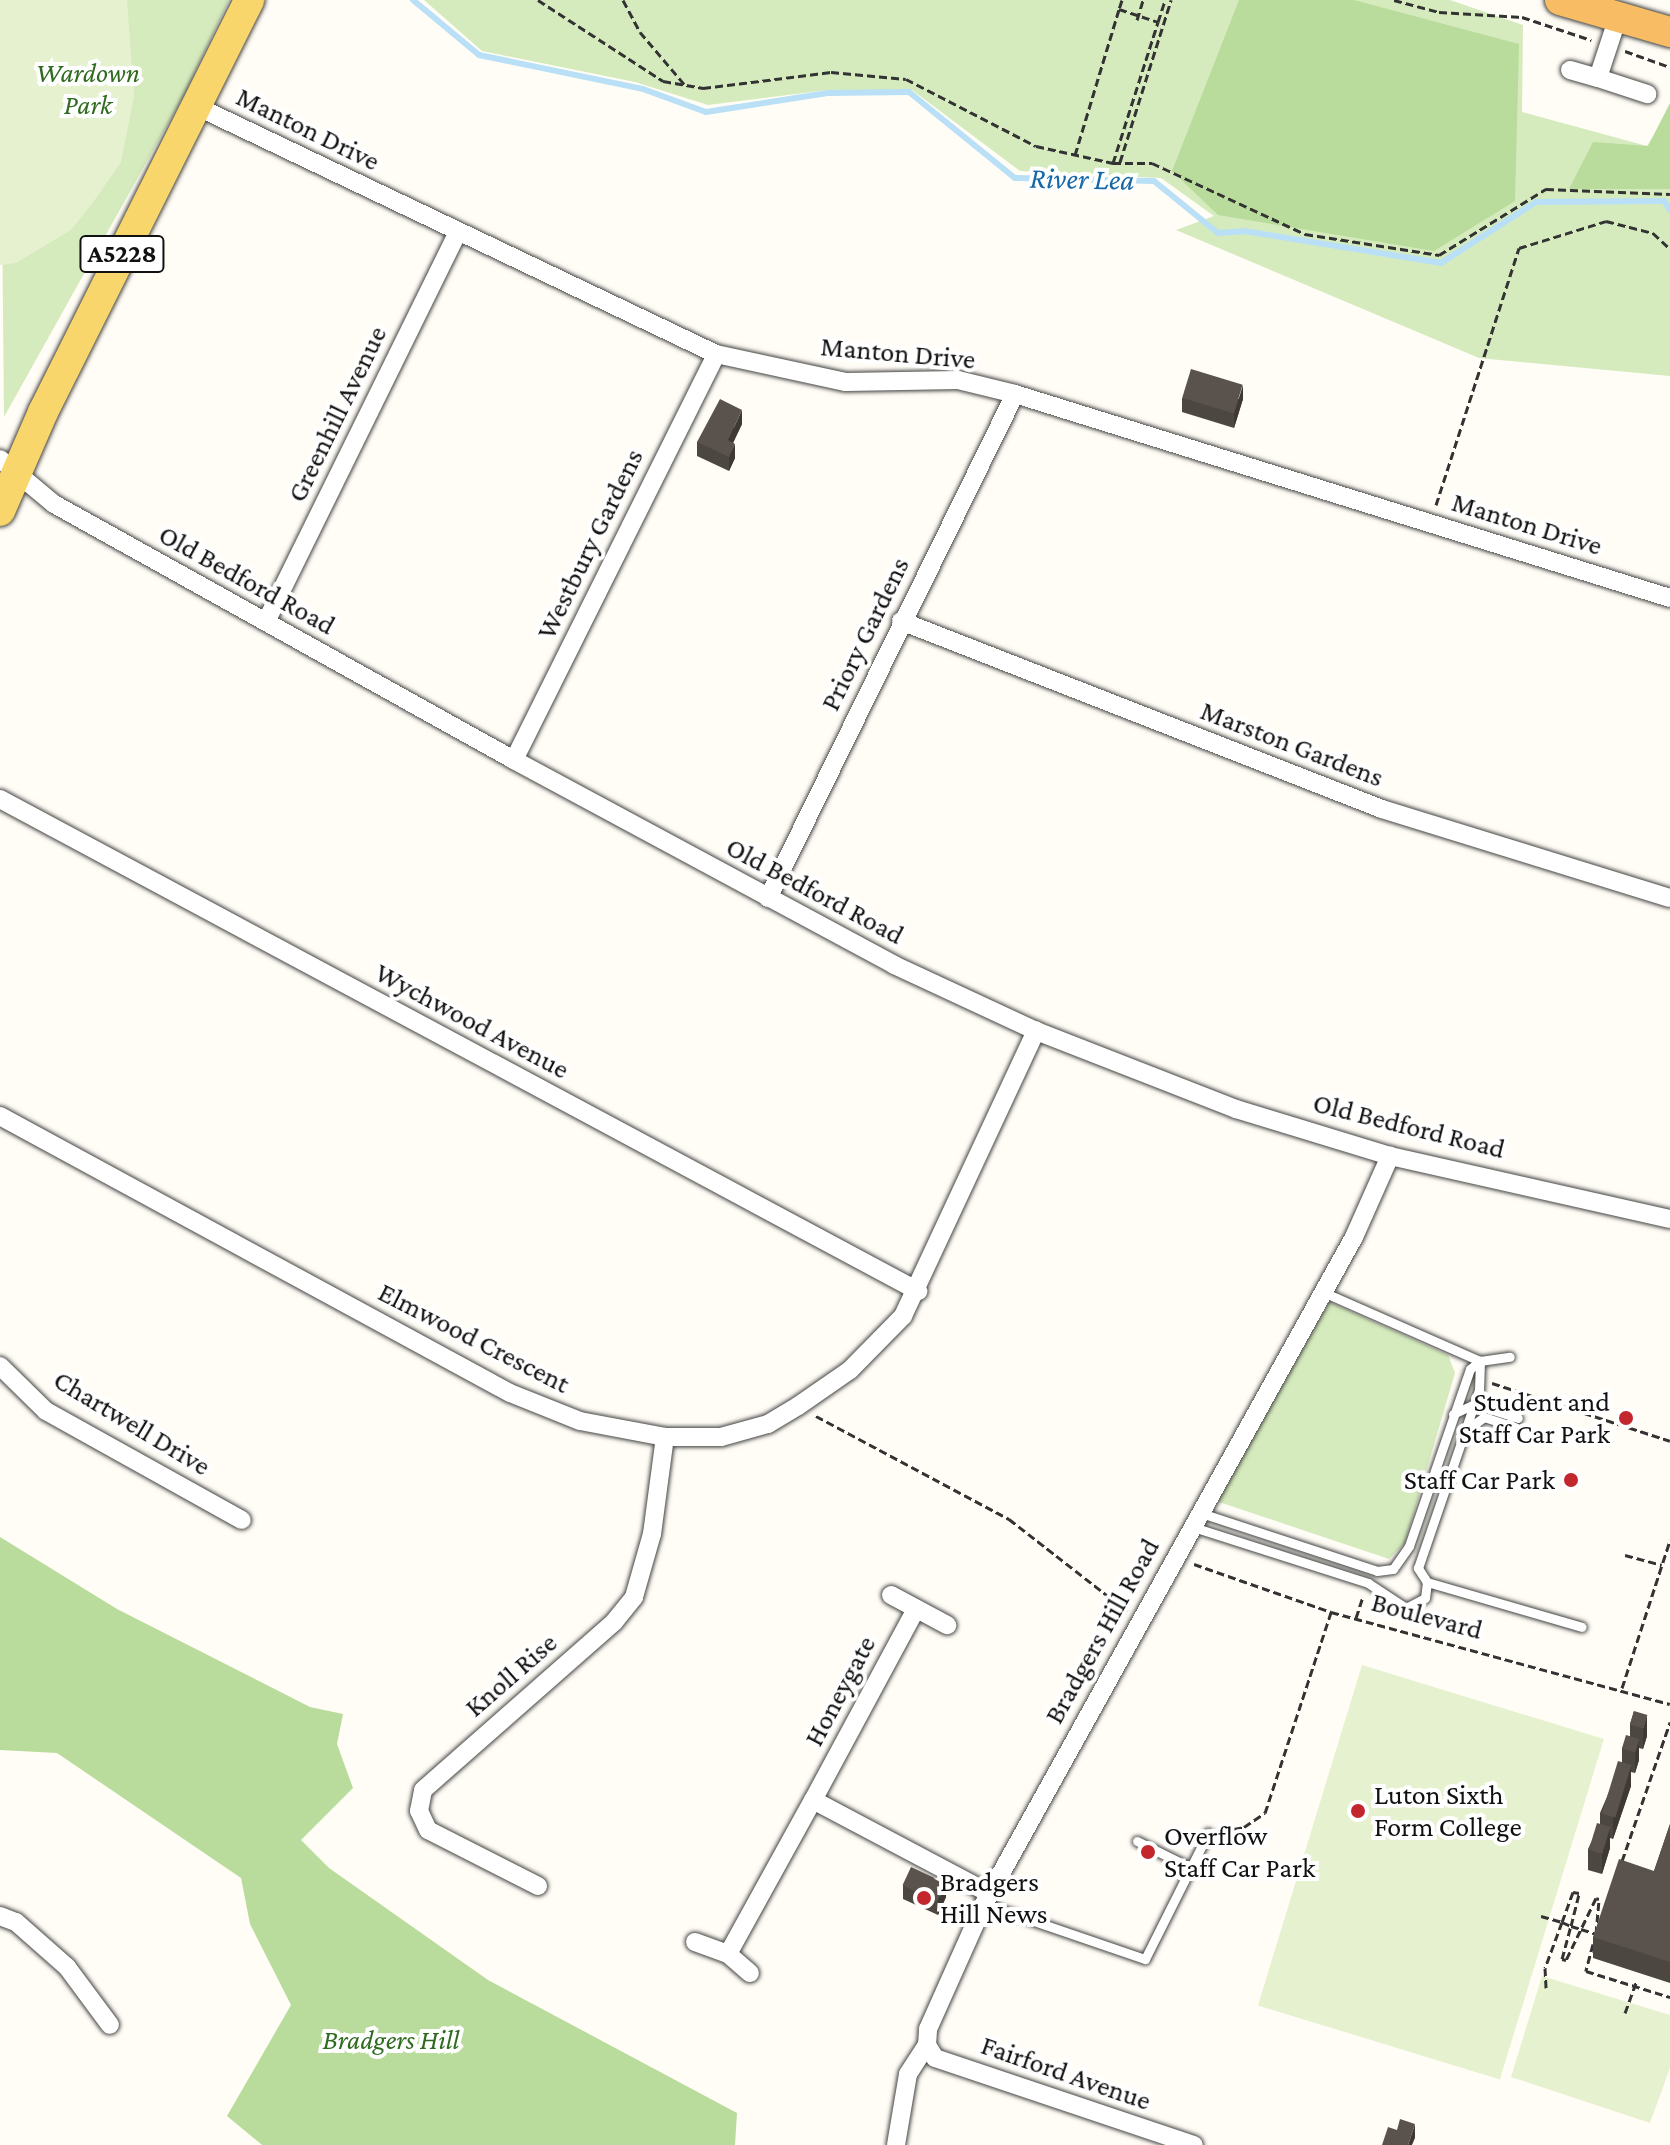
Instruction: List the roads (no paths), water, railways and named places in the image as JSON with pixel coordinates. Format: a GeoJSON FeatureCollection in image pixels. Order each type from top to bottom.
{"type":"FeatureCollection","features":[{"type":"Feature","properties":{"kind":"highway"},"geometry":{"type":"LineString","coordinates":[[1560,0],[1613,31],[1670,32]]}},
{"type":"Feature","properties":{"kind":"main road","name":"A5228"},"geometry":{"type":"LineString","coordinates":[[0,511],[8,466],[249,0]]}},
{"type":"Feature","properties":{"kind":"street"},"geometry":{"type":"LineString","coordinates":[[1598,78],[1613,31]]}},
{"type":"Feature","properties":{"kind":"street"},"geometry":{"type":"LineString","coordinates":[[1570,70],[1647,94]]}},
{"type":"Feature","properties":{"kind":"street","name":"Manton Drive"},"geometry":{"type":"LineString","coordinates":[[196,106],[716,354],[846,382],[958,380],[1015,394],[1670,598]]}},
{"type":"Feature","properties":{"kind":"street","name":"Greenhill Avenue"},"geometry":{"type":"LineString","coordinates":[[266,622],[458,232]]}},
{"type":"Feature","properties":{"kind":"street","name":"Westbury Gardens"},"geometry":{"type":"LineString","coordinates":[[514,760],[716,354]]}},
{"type":"Feature","properties":{"kind":"street","name":"Priory Gardens"},"geometry":{"type":"LineString","coordinates":[[768,898],[901,621],[1015,394]]}},
{"type":"Feature","properties":{"kind":"street","name":"Old Bedford Road"},"geometry":{"type":"LineString","coordinates":[[8,466],[54,504],[514,760],[768,898],[1036,1031],[1236,1109],[1390,1156],[1670,1219]]}},
{"type":"Feature","properties":{"kind":"street","name":"Marston Gardens"},"geometry":{"type":"LineString","coordinates":[[901,621],[1382,809],[1670,898]]}},
{"type":"Feature","properties":{"kind":"street","name":"Wychwood Avenue"},"geometry":{"type":"LineString","coordinates":[[0,799],[918,1291]]}},
{"type":"Feature","properties":{"kind":"street","name":"Elmwood Crescent"},"geometry":{"type":"LineString","coordinates":[[0,1116],[510,1393],[580,1421],[665,1437],[721,1437],[768,1424],[798,1406],[850,1370],[903,1316],[918,1291],[1036,1031]]}},
{"type":"Feature","properties":{"kind":"street","name":"Bradgers Hill Road"},"geometry":{"type":"LineString","coordinates":[[896,2145],[908,2074],[927,2045],[934,2015],[986,1898],[1323,1292],[1390,1156]]}},
{"type":"Feature","properties":{"kind":"street","name":"Chartwell Drive"},"geometry":{"type":"LineString","coordinates":[[0,1366],[46,1411],[242,1520]]}},
{"type":"Feature","properties":{"kind":"street","name":"Knoll Rise"},"geometry":{"type":"LineString","coordinates":[[538,1886],[428,1830],[419,1811],[423,1790],[614,1622],[634,1597],[652,1534],[665,1437]]}},
{"type":"Feature","properties":{"kind":"street"},"geometry":{"type":"LineString","coordinates":[[891,1595],[947,1625]]}},
{"type":"Feature","properties":{"kind":"street","name":"Honeygate"},"geometry":{"type":"LineString","coordinates":[[728,1954],[916,1609]]}},
{"type":"Feature","properties":{"kind":"street"},"geometry":{"type":"LineString","coordinates":[[813,1800],[986,1898]]}},
{"type":"Feature","properties":{"kind":"street"},"geometry":{"type":"LineString","coordinates":[[0,1916],[16,1922],[67,1967],[110,2025]]}},
{"type":"Feature","properties":{"kind":"street"},"geometry":{"type":"LineString","coordinates":[[695,1942],[728,1954],[750,1973]]}},
{"type":"Feature","properties":{"kind":"street","name":"Fairford Avenue"},"geometry":{"type":"LineString","coordinates":[[927,2045],[935,2058],[1194,2145]]}},
{"type":"Feature","properties":{"kind":"lane"},"geometry":{"type":"LineString","coordinates":[[1323,1292],[1480,1361],[1510,1357]]}},
{"type":"Feature","properties":{"kind":"lane"},"geometry":{"type":"LineString","coordinates":[[1197,1520],[1377,1571],[1393,1569],[1409,1546],[1463,1384],[1480,1361]]}},
{"type":"Feature","properties":{"kind":"lane"},"geometry":{"type":"LineString","coordinates":[[1197,1520],[1368,1583],[1406,1608],[1425,1598],[1427,1582],[1418,1568],[1474,1404],[1480,1361]]}},
{"type":"Feature","properties":{"kind":"lane"},"geometry":{"type":"LineString","coordinates":[[1453,1414],[1474,1404],[1516,1422],[1484,1417],[1465,1431]]}},
{"type":"Feature","properties":{"kind":"lane"},"geometry":{"type":"LineString","coordinates":[[1427,1582],[1582,1627]]}},
{"type":"Feature","properties":{"kind":"lane"},"geometry":{"type":"LineString","coordinates":[[986,1898],[1145,1959],[1208,1833]]}},
{"type":"Feature","properties":{"kind":"lane"},"geometry":{"type":"LineString","coordinates":[[1137,1841],[1191,1868]]}},
{"type":"Feature","properties":{"kind":"waterway","name":"River Lea"},"geometry":{"type":"LineString","coordinates":[[413,0],[479,55],[643,89],[706,112],[828,93],[909,92],[1015,178],[1154,181],[1218,233],[1244,231],[1441,263],[1536,202],[1664,201],[1670,210]]}},
{"type":"Feature","properties":{"kind":"place","name":"Student and Staff Car Park"},"geometry":{"type":"Point","coordinates":[1626,1418]}},
{"type":"Feature","properties":{"kind":"place","name":"Staff Car Park"},"geometry":{"type":"Point","coordinates":[1571,1480]}},
{"type":"Feature","properties":{"kind":"place","name":"Luton Sixth Form College"},"geometry":{"type":"Point","coordinates":[1358,1811]}},
{"type":"Feature","properties":{"kind":"place","name":"Overflow Staff Car Park"},"geometry":{"type":"Point","coordinates":[1148,1852]}},
{"type":"Feature","properties":{"kind":"place","name":"Bradgers Hill News"},"geometry":{"type":"Point","coordinates":[924,1898]}},
{"type":"Feature","properties":{"kind":"park label","name":"Wardown Park"},"geometry":{"type":"Point","coordinates":[88,89]}},
{"type":"Feature","properties":{"kind":"park label","name":"Bradgers Hill"},"geometry":{"type":"Point","coordinates":[391,2040]}}]}
